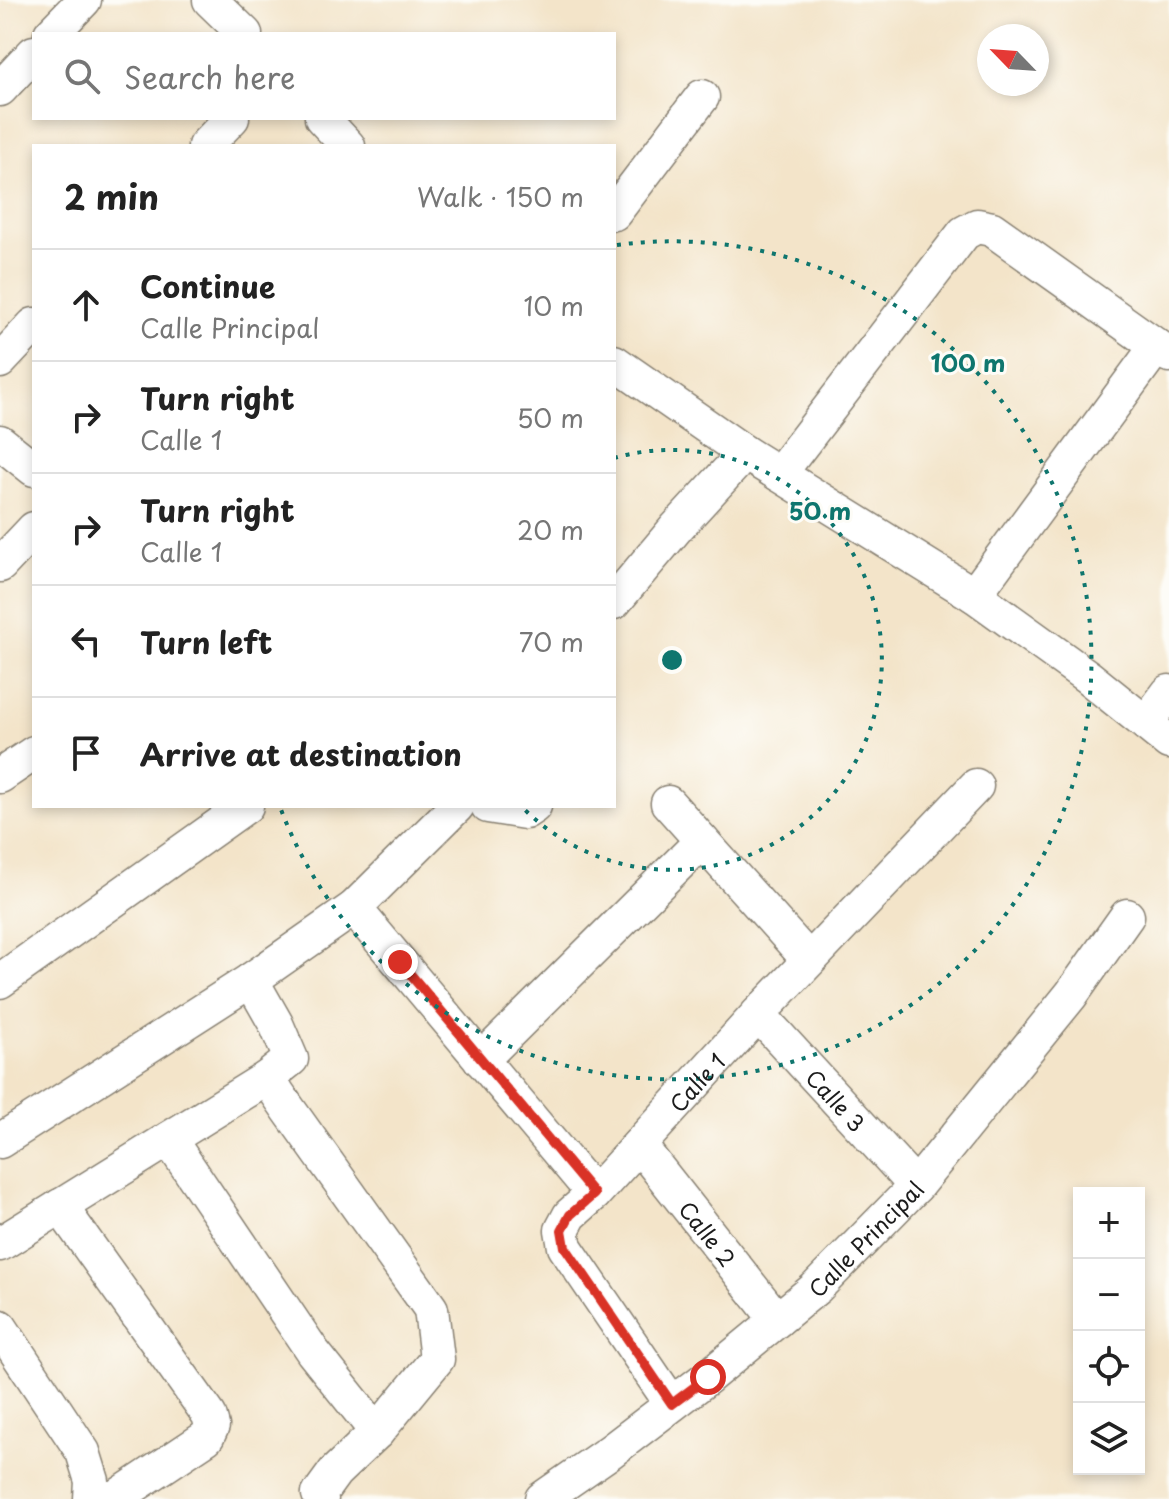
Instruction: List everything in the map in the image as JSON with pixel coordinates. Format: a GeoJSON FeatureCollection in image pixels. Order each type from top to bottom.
{"type":"FeatureCollection","features":[{"type":"Feature","properties":{"kind":"street"},"geometry":{"type":"LineString","coordinates":[[53,32],[84,0]]}},
{"type":"Feature","properties":{"kind":"street"},"geometry":{"type":"LineString","coordinates":[[210,0],[243,32]]}},
{"type":"Feature","properties":{"kind":"street"},"geometry":{"type":"LineString","coordinates":[[0,89],[32,55]]}},
{"type":"Feature","properties":{"kind":"street"},"geometry":{"type":"LineString","coordinates":[[616,210],[702,97]]}},
{"type":"Feature","properties":{"kind":"street"},"geometry":{"type":"LineString","coordinates":[[207,144],[230,120]]}},
{"type":"Feature","properties":{"kind":"street"},"geometry":{"type":"LineString","coordinates":[[324,120],[346,144]]}},
{"type":"Feature","properties":{"kind":"street"},"geometry":{"type":"LineString","coordinates":[[779,474],[964,233],[977,226],[992,229],[1163,350],[974,595]]}},
{"type":"Feature","properties":{"kind":"street"},"geometry":{"type":"LineString","coordinates":[[0,361],[32,327]]}},
{"type":"Feature","properties":{"kind":"street"},"geometry":{"type":"LineString","coordinates":[[616,363],[745,453],[974,595],[1088,677],[1157,732],[1169,692]]}},
{"type":"Feature","properties":{"kind":"street"},"geometry":{"type":"LineString","coordinates":[[0,442],[32,467]]}},
{"type":"Feature","properties":{"kind":"street"},"geometry":{"type":"LineString","coordinates":[[616,600],[745,453]]}},
{"type":"Feature","properties":{"kind":"street"},"geometry":{"type":"LineString","coordinates":[[0,565],[32,531]]}},
{"type":"Feature","properties":{"kind":"street"},"geometry":{"type":"LineString","coordinates":[[0,776],[32,754]]}},
{"type":"Feature","properties":{"kind":"street","name":"Calle 1"},"geometry":{"type":"LineString","coordinates":[[672,1404],[565,1247],[562,1230],[570,1215],[594,1194],[758,1014],[976,786]]}},
{"type":"Feature","properties":{"kind":"street"},"geometry":{"type":"LineString","coordinates":[[668,803],[809,960]]}},
{"type":"Feature","properties":{"kind":"street"},"geometry":{"type":"LineString","coordinates":[[0,981],[243,808]]}},
{"type":"Feature","properties":{"kind":"street"},"geometry":{"type":"LineString","coordinates":[[0,1141],[251,980],[354,908],[455,808]]}},
{"type":"Feature","properties":{"kind":"street"},"geometry":{"type":"LineString","coordinates":[[500,808],[525,812],[531,808]]}},
{"type":"Feature","properties":{"kind":"street"},"geometry":{"type":"LineString","coordinates":[[481,1060],[702,841]]}},
{"type":"Feature","properties":{"kind":"street"},"geometry":{"type":"LineString","coordinates":[[354,908],[594,1194]]}},
{"type":"Feature","properties":{"kind":"street","name":"Calle Principal"},"geometry":{"type":"LineString","coordinates":[[561,1493],[816,1288],[916,1186],[1071,995],[1127,916]]}},
{"type":"Feature","properties":{"kind":"street"},"geometry":{"type":"LineString","coordinates":[[0,1244],[267,1078],[291,1059],[276,1024],[251,980]]}},
{"type":"Feature","properties":{"kind":"street","name":"Calle 3"},"geometry":{"type":"LineString","coordinates":[[758,1014],[916,1186]]}},
{"type":"Feature","properties":{"kind":"street"},"geometry":{"type":"LineString","coordinates":[[267,1078],[431,1309],[437,1359],[377,1432],[335,1472],[319,1494],[321,1499]]}},
{"type":"Feature","properties":{"kind":"street"},"geometry":{"type":"LineString","coordinates":[[169,1139],[313,1352],[377,1432]]}},
{"type":"Feature","properties":{"kind":"street","name":"Calle 2"},"geometry":{"type":"LineString","coordinates":[[639,1145],[777,1320]]}},
{"type":"Feature","properties":{"kind":"street"},"geometry":{"type":"LineString","coordinates":[[60,1206],[209,1415],[212,1426],[207,1437],[114,1499]]}},
{"type":"Feature","properties":{"kind":"street"},"geometry":{"type":"LineString","coordinates":[[0,1327],[83,1452],[92,1481],[91,1499]]}},
{"type":"Feature","properties":{"kind":"route"},"geometry":{"type":"LineString","coordinates":[[400,962],[594,1194],[570,1215],[562,1230],[565,1247],[672,1404],[708,1377]]}}]}
